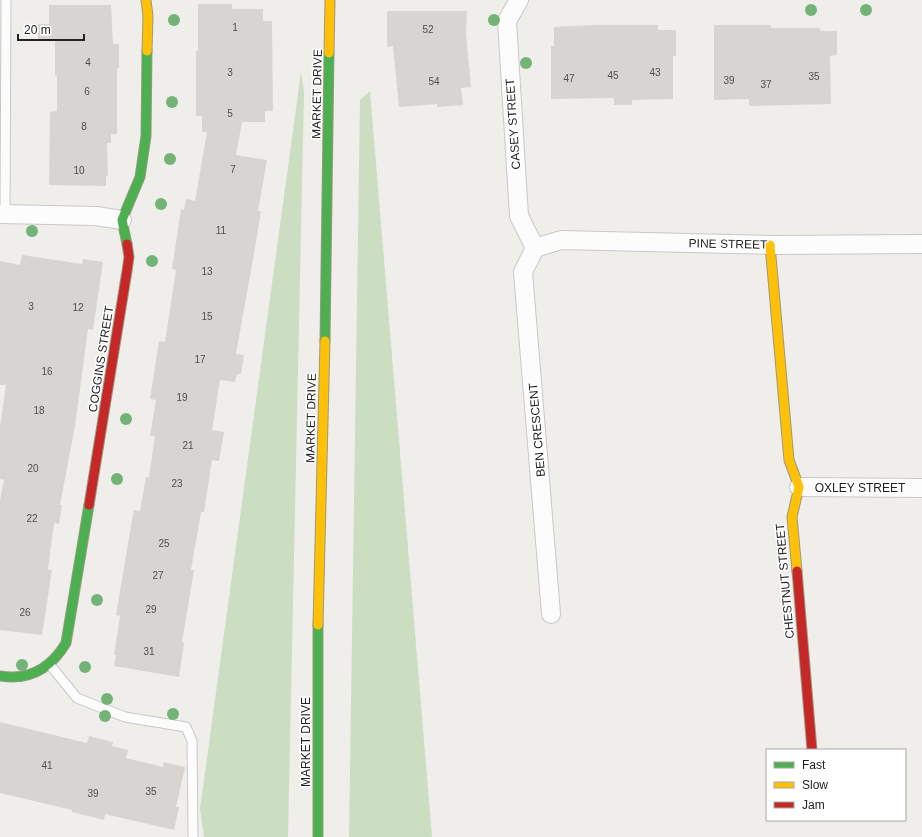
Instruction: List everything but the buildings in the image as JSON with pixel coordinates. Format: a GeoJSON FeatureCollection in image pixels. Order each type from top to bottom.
{"type":"FeatureCollection","features":[{"type":"Feature","properties":{"kind":"street"},"geometry":{"type":"LineString","coordinates":[[2,214],[96,216],[122,220],[140,177],[146,136],[148,16],[146,0]]}},
{"type":"Feature","properties":{"kind":"street","name":"MARKET DRIVE"},"geometry":{"type":"LineString","coordinates":[[318,837],[318,597],[326,261],[330,0]]}},
{"type":"Feature","properties":{"kind":"street","name":"CASEY STREET"},"geometry":{"type":"LineString","coordinates":[[519,0],[507,21],[519,216],[535,248]]}},
{"type":"Feature","properties":{"kind":"street","name":"COGGINS STREET"},"geometry":{"type":"LineString","coordinates":[[0,676],[21,678],[37,673],[50,666],[59,656],[66,643],[128,271],[129,257],[122,220]]}},
{"type":"Feature","properties":{"kind":"street","name":"PINE STREET"},"geometry":{"type":"LineString","coordinates":[[535,248],[561,240],[770,245],[922,244]]}},
{"type":"Feature","properties":{"kind":"street"},"geometry":{"type":"LineString","coordinates":[[770,245],[789,460],[799,488]]}},
{"type":"Feature","properties":{"kind":"street","name":"BEN CRESCENT"},"geometry":{"type":"LineString","coordinates":[[535,248],[523,272],[551,614]]}},
{"type":"Feature","properties":{"kind":"street","name":"OXLEY STREET"},"geometry":{"type":"LineString","coordinates":[[799,488],[922,488]]}},
{"type":"Feature","properties":{"kind":"street","name":"CHESTNUT STREET"},"geometry":{"type":"LineString","coordinates":[[799,488],[792,517],[812,749]]}},
{"type":"Feature","properties":{"kind":"lane"},"geometry":{"type":"LineString","coordinates":[[2,214],[6,0]]}},
{"type":"Feature","properties":{"kind":"lane"},"geometry":{"type":"LineString","coordinates":[[50,666],[76,698],[125,718],[186,727],[192,741],[193,837]]}},
{"type":"Feature","properties":{"kind":"green space"},"geometry":{"type":"Polygon","coordinates":[[[301,72],[304,92],[288,837],[204,837],[200,809],[301,72]]]}},
{"type":"Feature","properties":{"kind":"green space"},"geometry":{"type":"Polygon","coordinates":[[[370,91],[432,837],[349,837],[360,100],[370,91]]]}},
{"type":"Feature","properties":{"kind":"traffic: fast"},"geometry":{"type":"LineString","coordinates":[[127,244],[122,220],[140,177],[146,136],[147,51]]}},
{"type":"Feature","properties":{"kind":"traffic: fast"},"geometry":{"type":"LineString","coordinates":[[325,341],[329,53]]}},
{"type":"Feature","properties":{"kind":"traffic: fast"},"geometry":{"type":"LineString","coordinates":[[0,676],[21,676],[39,671],[54,659],[66,643],[89,505]]}},
{"type":"Feature","properties":{"kind":"traffic: fast"},"geometry":{"type":"LineString","coordinates":[[318,625],[318,837]]}},
{"type":"Feature","properties":{"kind":"traffic: slow"},"geometry":{"type":"LineString","coordinates":[[146,0],[148,16],[147,51]]}},
{"type":"Feature","properties":{"kind":"traffic: slow"},"geometry":{"type":"LineString","coordinates":[[329,53],[330,0]]}},
{"type":"Feature","properties":{"kind":"traffic: slow"},"geometry":{"type":"LineString","coordinates":[[770,245],[789,460],[799,487],[792,517],[797,571]]}},
{"type":"Feature","properties":{"kind":"traffic: slow"},"geometry":{"type":"LineString","coordinates":[[318,625],[325,341]]}},
{"type":"Feature","properties":{"kind":"traffic: jam"},"geometry":{"type":"LineString","coordinates":[[89,505],[127,271],[129,257],[127,244]]}},
{"type":"Feature","properties":{"kind":"traffic: jam"},"geometry":{"type":"LineString","coordinates":[[797,571],[812,749]]}}]}
